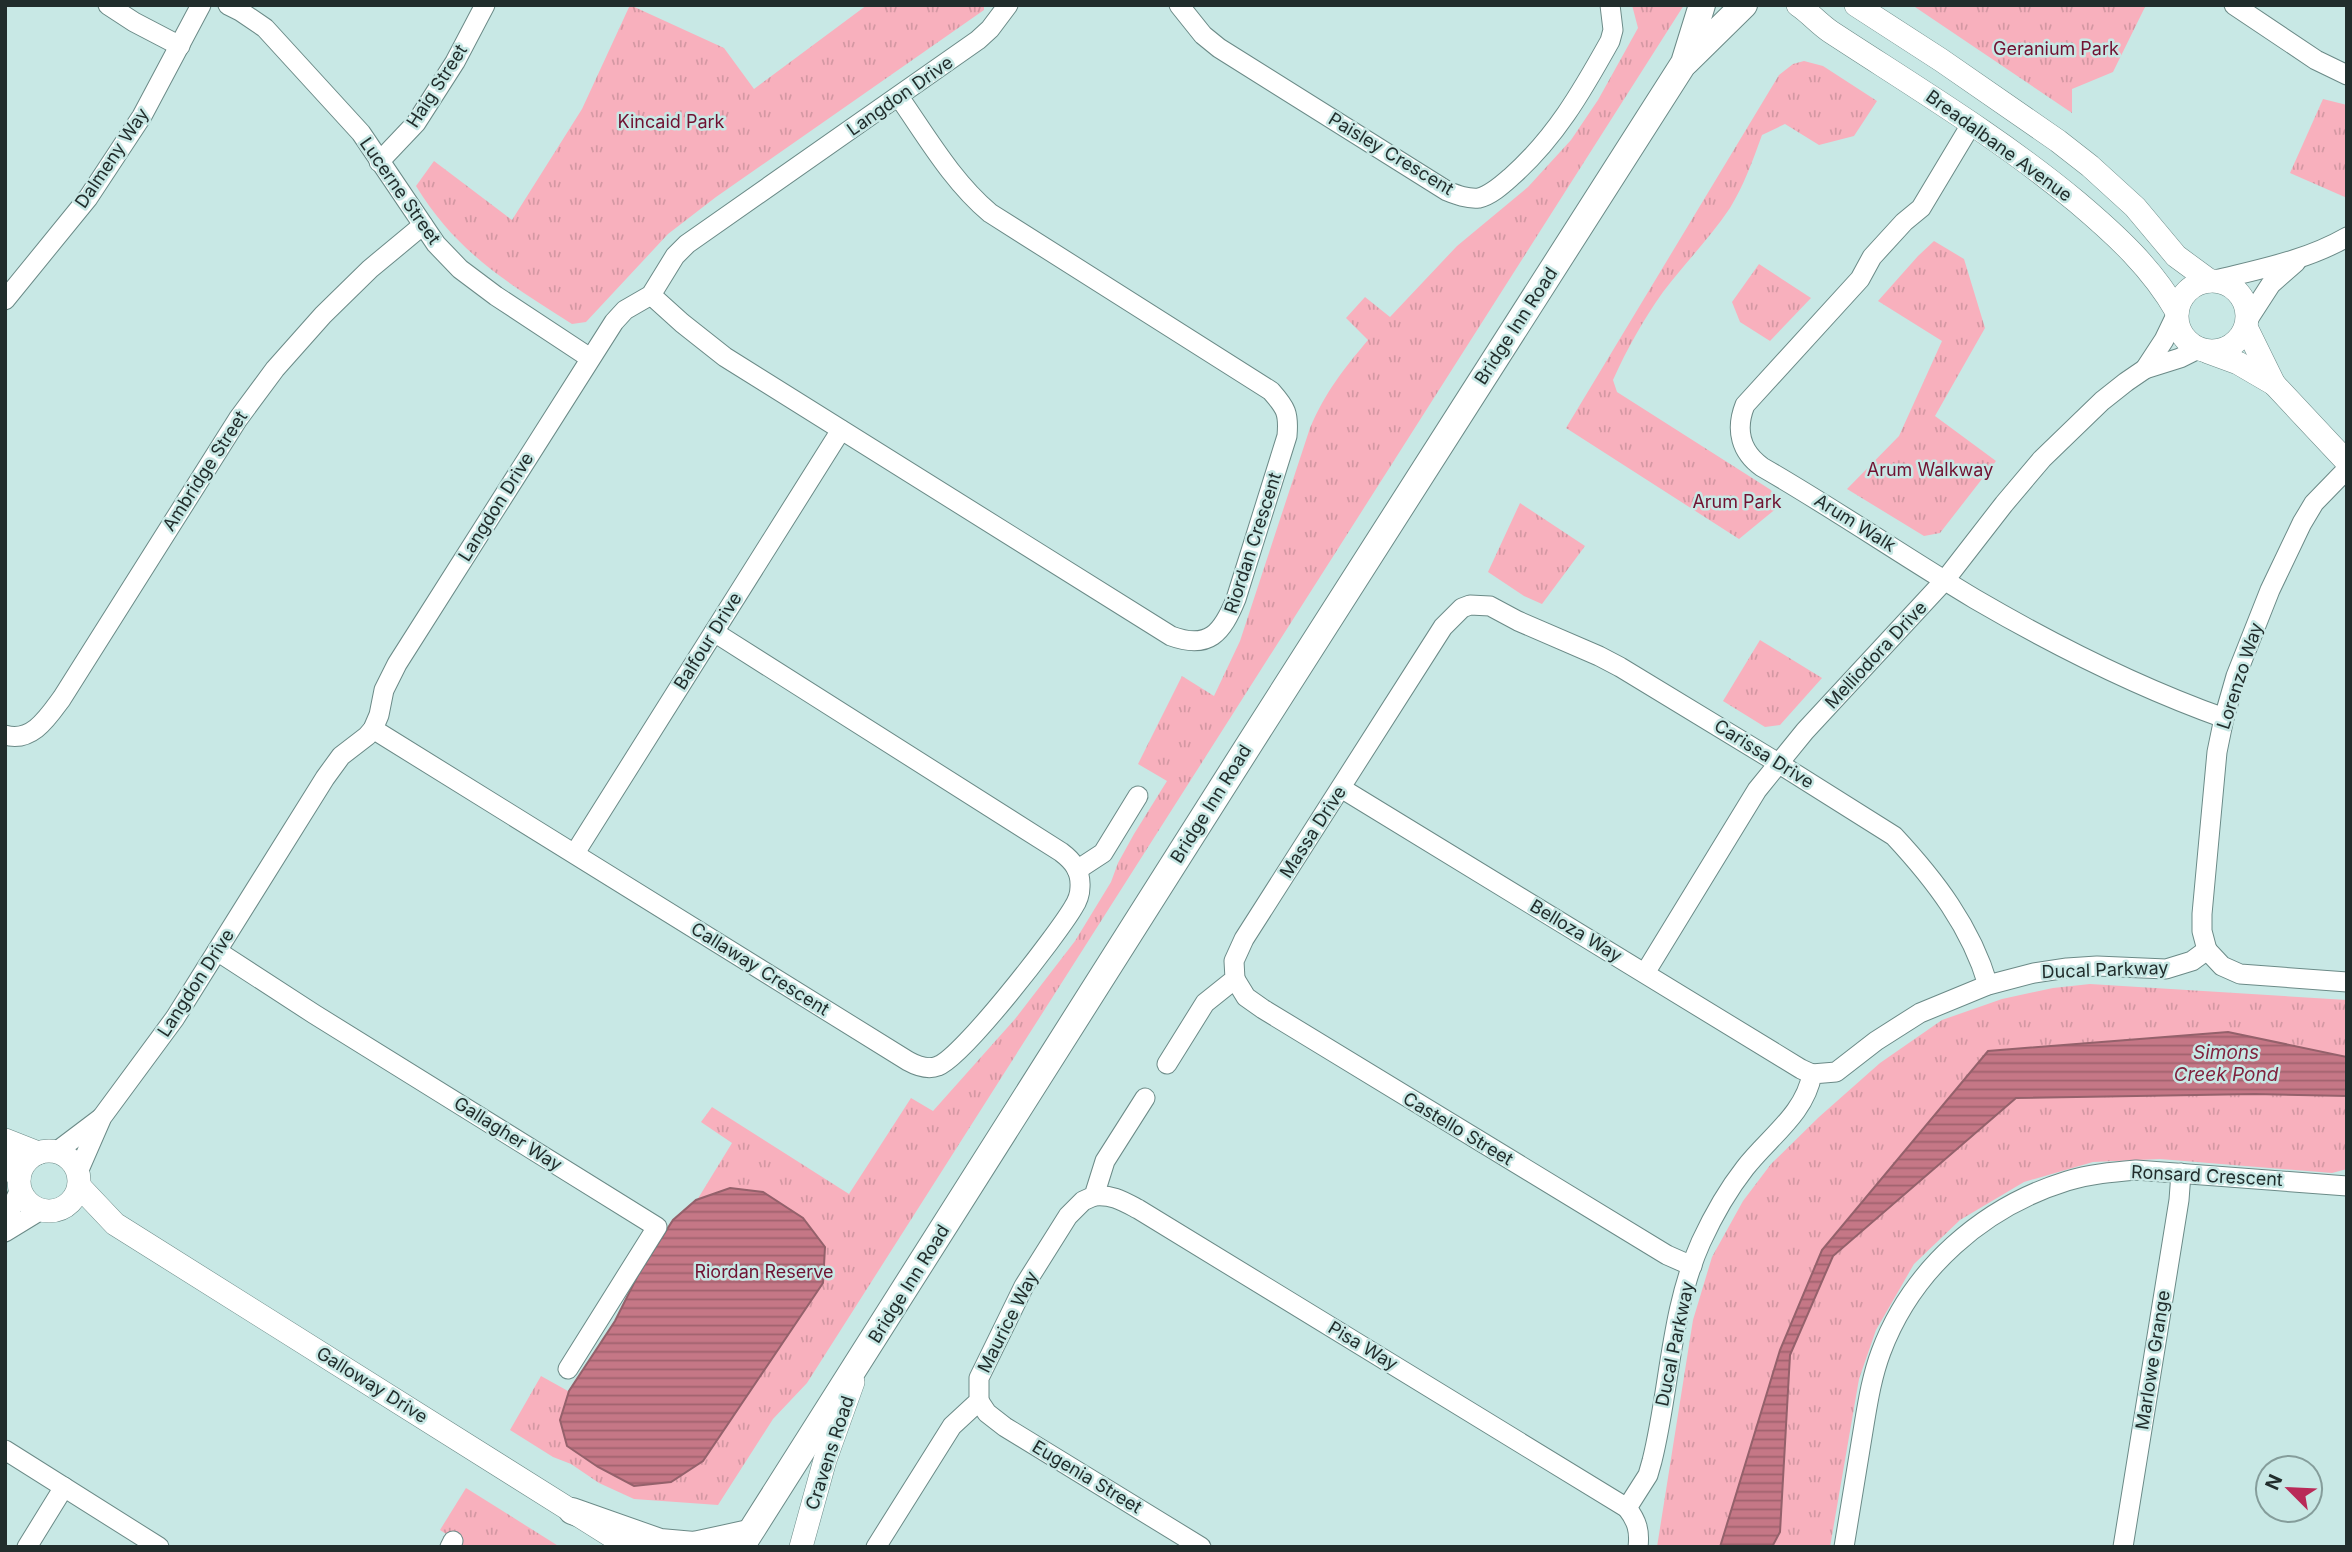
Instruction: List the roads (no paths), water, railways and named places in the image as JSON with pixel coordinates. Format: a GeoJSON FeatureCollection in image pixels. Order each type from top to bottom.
{"type":"FeatureCollection","features":[{"type":"Feature","properties":{"kind":"main road","name":"Bridge Inn Road"},"geometry":{"type":"LineString","coordinates":[[745,1540],[1684,63],[1702,5]]}},
{"type":"Feature","properties":{"kind":"main road","name":"Bridge Inn Road"},"geometry":{"type":"LineString","coordinates":[[1684,63],[1744,5]]}},
{"type":"Feature","properties":{"kind":"main road"},"geometry":{"type":"LineString","coordinates":[[572,1511],[660,1542],[694,1545],[745,1540]]}},
{"type":"Feature","properties":{"kind":"street"},"geometry":{"type":"LineString","coordinates":[[108,5],[180,46]]}},
{"type":"Feature","properties":{"kind":"street","name":"Dalmeny Way"},"geometry":{"type":"LineString","coordinates":[[5,300],[89,198],[142,116],[201,5]]}},
{"type":"Feature","properties":{"kind":"street","name":"Lucerne Street"},"geometry":{"type":"LineString","coordinates":[[228,5],[265,28],[361,133],[436,244],[460,269],[590,358]]}},
{"type":"Feature","properties":{"kind":"street","name":"Haig Street"},"geometry":{"type":"LineString","coordinates":[[379,162],[416,123],[455,62],[485,5]]}},
{"type":"Feature","properties":{"kind":"street","name":"Langdon Drive"},"geometry":{"type":"LineString","coordinates":[[78,1179],[102,1117],[149,1056],[341,756],[373,729],[384,690],[397,664],[590,358],[620,316],[651,295],[670,262],[687,244],[978,40],[1008,5]]}},
{"type":"Feature","properties":{"kind":"street","name":"Paisley Crescent"},"geometry":{"type":"LineString","coordinates":[[1179,5],[1203,35],[1219,48],[1447,191],[1464,197],[1480,198],[1497,189],[1525,165],[1548,141],[1572,108],[1609,41],[1613,30],[1610,5]]}},
{"type":"Feature","properties":{"kind":"street","name":"Breadalbane Avenue"},"geometry":{"type":"LineString","coordinates":[[1798,5],[1827,30],[1972,123],[2055,184],[2122,243],[2155,278],[2177,313]]}},
{"type":"Feature","properties":{"kind":"street","name":"Breadalbane Avenue"},"geometry":{"type":"LineString","coordinates":[[1856,5],[2058,141],[2135,207],[2176,256],[2211,281]]}},
{"type":"Feature","properties":{"kind":"street"},"geometry":{"type":"LineString","coordinates":[[2234,5],[2316,61],[2347,75]]}},
{"type":"Feature","properties":{"kind":"street","name":"Riordan Crescent"},"geometry":{"type":"LineString","coordinates":[[651,295],[725,357],[1171,636],[1186,641],[1205,641],[1218,632],[1228,619],[1287,436],[1289,417],[1283,403],[1271,391],[990,213],[970,197],[958,182],[899,97]]}},
{"type":"Feature","properties":{"kind":"street","name":"Arum Walk"},"geometry":{"type":"LineString","coordinates":[[1972,123],[1920,208],[1872,257],[1860,279],[1745,405],[1739,426],[1741,439],[1752,460],[1997,611],[2131,681],[2224,718]]}},
{"type":"Feature","properties":{"kind":"street","name":"Ambridge Street"},"geometry":{"type":"LineString","coordinates":[[11,737],[27,736],[45,721],[62,698],[231,429],[275,369],[370,269],[423,225]]}},
{"type":"Feature","properties":{"kind":"street"},"geometry":{"type":"LineString","coordinates":[[2347,236],[2324,250],[2300,259],[2199,284],[2188,290],[2177,313],[2182,335],[2189,343],[2238,363],[2274,384],[2347,463]]}},
{"type":"Feature","properties":{"kind":"street"},"geometry":{"type":"LineString","coordinates":[[2201,350],[2215,351],[2234,344],[2272,284],[2300,259]]}},
{"type":"Feature","properties":{"kind":"street"},"geometry":{"type":"LineString","coordinates":[[2211,281],[2224,282],[2242,298],[2247,309],[2247,324],[2274,384]]}},
{"type":"Feature","properties":{"kind":"street","name":"Melliodora Drive"},"geometry":{"type":"LineString","coordinates":[[2145,369],[2164,340],[2177,313]]}},
{"type":"Feature","properties":{"kind":"street","name":"Melliodora Drive"},"geometry":{"type":"LineString","coordinates":[[1645,973],[1744,811],[1778,763],[1945,580],[2042,459],[2102,401],[2145,369],[2201,350]]}},
{"type":"Feature","properties":{"kind":"street","name":"Balfour Drive"},"geometry":{"type":"LineString","coordinates":[[575,853],[841,430]]}},
{"type":"Feature","properties":{"kind":"street","name":"Lorenzo Way"},"geometry":{"type":"LineString","coordinates":[[2207,950],[2202,931],[2202,914],[2217,752],[2224,718],[2252,634],[2302,523],[2314,503],[2347,469]]}},
{"type":"Feature","properties":{"kind":"street","name":"Carissa Drive"},"geometry":{"type":"LineString","coordinates":[[1470,605],[1490,606],[1620,667],[1894,836],[1927,872],[1970,936],[1980,957],[1988,985]]}},
{"type":"Feature","properties":{"kind":"street","name":"Massa Drive"},"geometry":{"type":"LineString","coordinates":[[1235,979],[1234,961],[1244,939],[1443,627],[1452,615],[1470,605]]}},
{"type":"Feature","properties":{"kind":"street"},"geometry":{"type":"LineString","coordinates":[[714,632],[1061,852],[1074,862],[1077,870],[1103,853],[1138,796]]}},
{"type":"Feature","properties":{"kind":"street","name":"Callaway Crescent"},"geometry":{"type":"LineString","coordinates":[[373,729],[919,1067],[937,1067],[955,1056],[975,1034],[1075,905],[1081,889],[1077,870]]}},
{"type":"Feature","properties":{"kind":"street","name":"Belloza Way"},"geometry":{"type":"LineString","coordinates":[[1341,788],[1801,1069],[1812,1073]]}},
{"type":"Feature","properties":{"kind":"street"},"geometry":{"type":"LineString","coordinates":[[2207,950],[2222,966],[2240,974],[2347,982]]}},
{"type":"Feature","properties":{"kind":"street","name":"Ducal Parkway"},"geometry":{"type":"LineString","coordinates":[[1627,1508],[1648,1475],[1652,1461],[1677,1322],[1692,1266],[1704,1237],[1727,1194],[1765,1144],[1796,1112],[1809,1088],[1812,1073],[1836,1072],[1876,1041],[1920,1013],[1988,985],[2067,968],[2097,966],[2166,969],[2192,961],[2207,950]]}},
{"type":"Feature","properties":{"kind":"street","name":"Gallagher Way"},"geometry":{"type":"LineString","coordinates":[[217,951],[657,1227],[568,1369]]}},
{"type":"Feature","properties":{"kind":"street"},"geometry":{"type":"LineString","coordinates":[[1167,1064],[1205,1003],[1235,979]]}},
{"type":"Feature","properties":{"kind":"street","name":"Castello Street"},"geometry":{"type":"LineString","coordinates":[[1235,979],[1240,991],[1263,1009],[1667,1255],[1692,1266]]}},
{"type":"Feature","properties":{"kind":"street"},"geometry":{"type":"LineString","coordinates":[[1094,1196],[1105,1161],[1145,1098]]}},
{"type":"Feature","properties":{"kind":"street","name":"Langdon Drive"},"geometry":{"type":"LineString","coordinates":[[47,1153],[102,1117]]}},
{"type":"Feature","properties":{"kind":"street"},"geometry":{"type":"LineString","coordinates":[[5,1140],[66,1156],[73,1163],[78,1179],[72,1202],[5,1232]]}},
{"type":"Feature","properties":{"kind":"street"},"geometry":{"type":"LineString","coordinates":[[5,1223],[25,1163],[47,1153]]}},
{"type":"Feature","properties":{"kind":"street"},"geometry":{"type":"LineString","coordinates":[[5,1158],[20,1183],[24,1198],[31,1206],[49,1211]]}},
{"type":"Feature","properties":{"kind":"street","name":"Ronsard Crescent"},"geometry":{"type":"LineString","coordinates":[[1844,1547],[1874,1376],[1881,1352],[1903,1306],[1923,1278],[1950,1248],[1982,1221],[2024,1197],[2068,1181],[2102,1173],[2136,1170],[2347,1185]]}},
{"type":"Feature","properties":{"kind":"street","name":"Marlowe Grange"},"geometry":{"type":"LineString","coordinates":[[2123,1547],[2179,1200],[2181,1173]]}},
{"type":"Feature","properties":{"kind":"street","name":"Galloway Drive"},"geometry":{"type":"LineString","coordinates":[[78,1179],[115,1224],[629,1547]]}},
{"type":"Feature","properties":{"kind":"street","name":"Maurice Way"},"geometry":{"type":"LineString","coordinates":[[979,1401],[979,1378],[1024,1286],[1068,1216],[1083,1201],[1094,1196]]}},
{"type":"Feature","properties":{"kind":"street","name":"Pisa Way"},"geometry":{"type":"LineString","coordinates":[[1094,1196],[1117,1197],[1138,1209],[1627,1508]]}},
{"type":"Feature","properties":{"kind":"street","name":"Galloway Drive"},"geometry":{"type":"LineString","coordinates":[[49,1211],[115,1224]]}},
{"type":"Feature","properties":{"kind":"street","name":"Cravens Road"},"geometry":{"type":"LineString","coordinates":[[801,1547],[825,1460],[861,1360]]}},
{"type":"Feature","properties":{"kind":"street"},"geometry":{"type":"LineString","coordinates":[[876,1547],[951,1426],[979,1401]]}},
{"type":"Feature","properties":{"kind":"street","name":"Eugenia Street"},"geometry":{"type":"LineString","coordinates":[[979,1401],[987,1413],[1005,1427],[1201,1547]]}},
{"type":"Feature","properties":{"kind":"street"},"geometry":{"type":"LineString","coordinates":[[5,1450],[159,1547]]}},
{"type":"Feature","properties":{"kind":"street"},"geometry":{"type":"LineString","coordinates":[[27,1547],[64,1487]]}},
{"type":"Feature","properties":{"kind":"street"},"geometry":{"type":"LineString","coordinates":[[1627,1508],[1636,1520],[1638,1547]]}},
{"type":"Feature","properties":{"kind":"water","name":"Simons Creek Pond"},"geometry":{"type":"Polygon","coordinates":[[[2228,1032],[2347,1057],[2347,1096],[2255,1094],[2016,1098],[1833,1256],[1790,1355],[1780,1532],[1772,1547],[1720,1547],[1780,1350],[1822,1250],[1988,1051],[2228,1032]]]}},
{"type":"Feature","properties":{"kind":"water"},"geometry":{"type":"Polygon","coordinates":[[[730,1188],[763,1192],[803,1218],[825,1247],[823,1283],[703,1461],[671,1482],[634,1486],[598,1467],[567,1446],[560,1420],[569,1391],[615,1321],[638,1275],[673,1220],[696,1200],[730,1188]]]}},
{"type":"Feature","properties":{"kind":"park label","name":"Geranium Park"},"geometry":{"type":"Point","coordinates":[2056,49]}},
{"type":"Feature","properties":{"kind":"park label","name":"Kincaid Park"},"geometry":{"type":"Point","coordinates":[671,122]}},
{"type":"Feature","properties":{"kind":"park label","name":"Arum Walkway"},"geometry":{"type":"Point","coordinates":[1930,470]}},
{"type":"Feature","properties":{"kind":"park label","name":"Arum Park"},"geometry":{"type":"Point","coordinates":[1737,502]}},
{"type":"Feature","properties":{"kind":"park label","name":"Riordan Reserve"},"geometry":{"type":"Point","coordinates":[764,1272]}}]}
